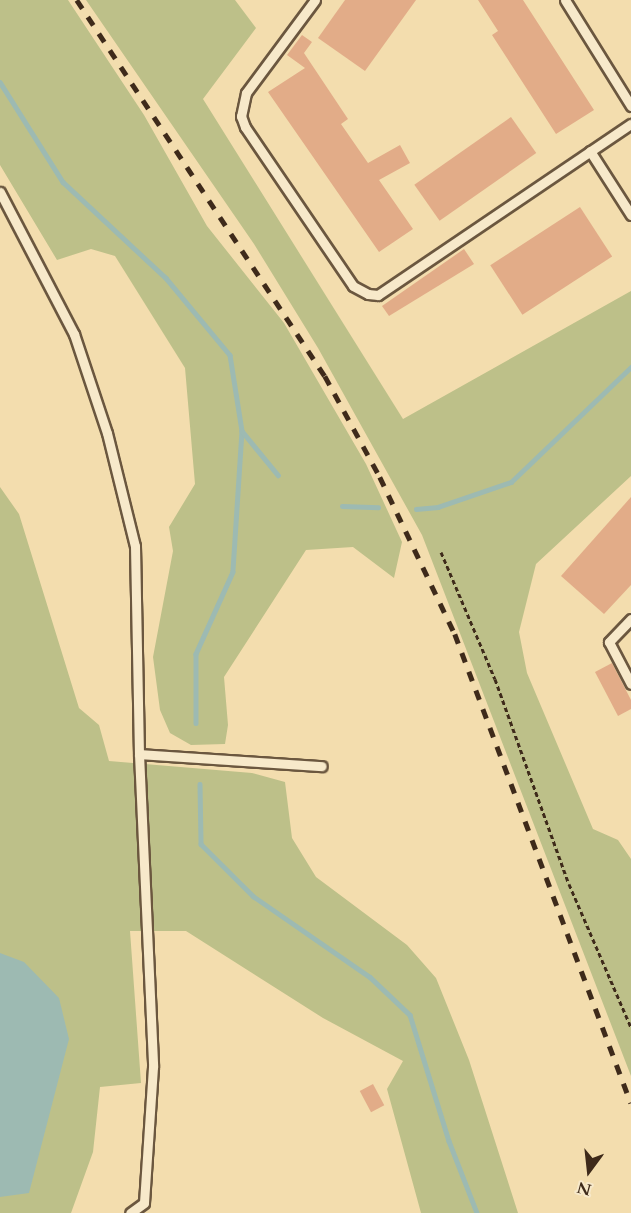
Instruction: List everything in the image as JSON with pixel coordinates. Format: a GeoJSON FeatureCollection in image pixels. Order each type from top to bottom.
{"type":"FeatureCollection","features":[{"type":"Feature","properties":{"kind":"lane"},"geometry":{"type":"LineString","coordinates":[[315,0],[246,93],[242,116],[251,137],[353,286],[361,291],[378,295],[631,124]]}},
{"type":"Feature","properties":{"kind":"lane"},"geometry":{"type":"LineString","coordinates":[[565,0],[631,106]]}},
{"type":"Feature","properties":{"kind":"lane"},"geometry":{"type":"LineString","coordinates":[[590,151],[631,215]]}},
{"type":"Feature","properties":{"kind":"lane"},"geometry":{"type":"LineString","coordinates":[[0,192],[74,334],[107,433],[135,546],[139,753],[153,1067],[144,1203],[130,1213]]}},
{"type":"Feature","properties":{"kind":"lane"},"geometry":{"type":"LineString","coordinates":[[631,619],[609,642],[631,684]]}},
{"type":"Feature","properties":{"kind":"lane"},"geometry":{"type":"LineString","coordinates":[[139,753],[322,766]]}},
{"type":"Feature","properties":{"kind":"path"},"geometry":{"type":"LineString","coordinates":[[441,552],[499,690],[569,884],[631,1027]]}},
{"type":"Feature","properties":{"kind":"green space"},"geometry":{"type":"Polygon","coordinates":[[[0,0],[68,0],[144,115],[207,226],[284,323],[366,464],[402,542],[394,578],[353,547],[306,550],[224,677],[228,725],[225,744],[191,745],[170,733],[160,710],[153,657],[173,551],[169,527],[195,484],[185,368],[115,256],[91,249],[57,260],[0,165],[0,0]]]}},
{"type":"Feature","properties":{"kind":"green space"},"geometry":{"type":"Polygon","coordinates":[[[86,0],[235,0],[256,28],[203,99],[403,419],[631,291],[631,476],[536,564],[519,632],[527,673],[593,829],[618,840],[631,859],[631,1076],[422,535],[318,348],[254,244],[86,0]]]}},
{"type":"Feature","properties":{"kind":"green space"},"geometry":{"type":"Polygon","coordinates":[[[0,487],[19,514],[79,708],[99,725],[109,761],[252,773],[285,782],[292,838],[316,877],[407,945],[436,978],[469,1060],[518,1213],[421,1213],[387,1089],[403,1061],[323,1018],[186,931],[130,931],[141,1083],[100,1087],[93,1152],[71,1213],[0,1213],[0,487]]]}},
{"type":"Feature","properties":{"kind":"water"},"geometry":{"type":"Polygon","coordinates":[[[0,953],[24,962],[59,998],[69,1039],[29,1193],[0,1197],[0,953]]]}},
{"type":"Feature","properties":{"kind":"building"},"geometry":{"type":"Polygon","coordinates":[[[345,0],[416,0],[365,71],[318,38],[345,0]]]}},
{"type":"Feature","properties":{"kind":"building"},"geometry":{"type":"Polygon","coordinates":[[[478,0],[523,0],[594,110],[556,134],[492,35],[498,31],[478,0]]]}},
{"type":"Feature","properties":{"kind":"building"},"geometry":{"type":"Polygon","coordinates":[[[302,35],[312,42],[304,53],[348,119],[341,124],[368,163],[400,145],[410,163],[379,180],[413,229],[379,252],[268,92],[305,68],[287,55],[302,35]]]}},
{"type":"Feature","properties":{"kind":"building"},"geometry":{"type":"Polygon","coordinates":[[[511,117],[536,153],[440,221],[414,185],[511,117]]]}},
{"type":"Feature","properties":{"kind":"building"},"geometry":{"type":"Polygon","coordinates":[[[580,207],[612,256],[522,315],[490,265],[580,207]]]}},
{"type":"Feature","properties":{"kind":"building"},"geometry":{"type":"Polygon","coordinates":[[[464,249],[474,264],[389,316],[382,306],[464,249]]]}},
{"type":"Feature","properties":{"kind":"building"},"geometry":{"type":"Polygon","coordinates":[[[631,497],[631,585],[604,614],[561,576],[631,497]]]}},
{"type":"Feature","properties":{"kind":"building"},"geometry":{"type":"Polygon","coordinates":[[[612,663],[631,700],[631,709],[618,716],[595,672],[612,663]]]}},
{"type":"Feature","properties":{"kind":"building"},"geometry":{"type":"Polygon","coordinates":[[[373,1084],[384,1105],[371,1112],[360,1091],[373,1084]]]}},
{"type":"Feature","properties":{"kind":"waterway"},"geometry":{"type":"LineString","coordinates":[[0,82],[63,182],[166,278],[230,355],[242,431],[233,572],[196,654],[196,723]]}},
{"type":"Feature","properties":{"kind":"waterway"},"geometry":{"type":"LineString","coordinates":[[416,509],[438,507],[511,482],[631,367]]}},
{"type":"Feature","properties":{"kind":"waterway"},"geometry":{"type":"LineString","coordinates":[[242,431],[278,475]]}},
{"type":"Feature","properties":{"kind":"waterway"},"geometry":{"type":"LineString","coordinates":[[342,506],[378,507]]}},
{"type":"Feature","properties":{"kind":"waterway"},"geometry":{"type":"LineString","coordinates":[[200,784],[201,844],[253,896],[370,977],[410,1015],[449,1141],[477,1213]]}},
{"type":"Feature","properties":{"kind":"railway"},"geometry":{"type":"LineString","coordinates":[[77,0],[325,376],[380,477],[455,634],[631,1103]]}}]}
